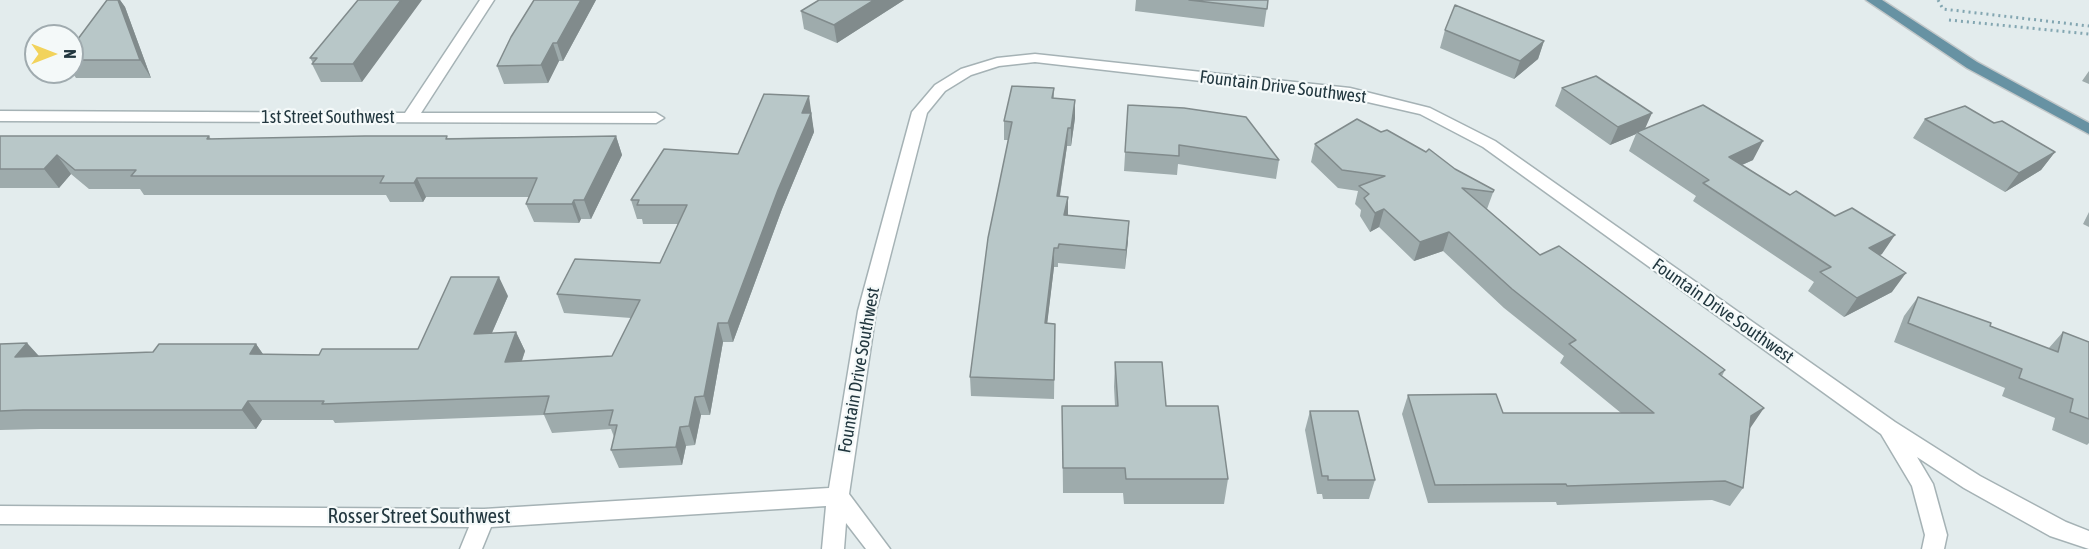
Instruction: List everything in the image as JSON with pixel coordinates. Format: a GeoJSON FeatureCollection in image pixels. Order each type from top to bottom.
{"type":"FeatureCollection","features":[{"type":"Feature","properties":{"kind":"main road"},"geometry":{"type":"LineString","coordinates":[[1873,0],[1972,65],[2089,129]]}},
{"type":"Feature","properties":{"kind":"street"},"geometry":{"type":"LineString","coordinates":[[410,117],[487,0]]}},
{"type":"Feature","properties":{"kind":"street","name":"Fountain Drive Southwest"},"geometry":{"type":"LineString","coordinates":[[833,549],[838,496],[867,311],[920,112],[940,88],[966,72],[997,62],[1035,58],[1350,93],[1425,111],[1489,144],[1888,428],[1972,483],[2058,529],[2089,541]]}},
{"type":"Feature","properties":{"kind":"street","name":"1st Street Southwest"},"geometry":{"type":"LineString","coordinates":[[0,116],[656,118]]}},
{"type":"Feature","properties":{"kind":"street"},"geometry":{"type":"LineString","coordinates":[[1888,428],[1922,484],[1936,535],[1933,549]]}},
{"type":"Feature","properties":{"kind":"street"},"geometry":{"type":"LineString","coordinates":[[838,496],[879,549]]}},
{"type":"Feature","properties":{"kind":"street","name":"Rosser Street Southwest"},"geometry":{"type":"LineString","coordinates":[[0,515],[484,518],[838,496]]}},
{"type":"Feature","properties":{"kind":"street"},"geometry":{"type":"LineString","coordinates":[[471,549],[484,518]]}},
{"type":"Feature","properties":{"kind":"path"},"geometry":{"type":"LineString","coordinates":[[1938,0],[1943,9],[2089,26]]}},
{"type":"Feature","properties":{"kind":"path"},"geometry":{"type":"LineString","coordinates":[[1891,13],[2089,34]]}},
{"type":"Feature","properties":{"kind":"building"},"geometry":{"type":"Polygon","coordinates":[[[107,0],[118,0],[140,60],[84,60],[84,31],[107,0]]]}},
{"type":"Feature","properties":{"kind":"building"},"geometry":{"type":"Polygon","coordinates":[[[358,0],[401,0],[353,64],[312,64],[317,58],[310,58],[358,0]]]}},
{"type":"Feature","properties":{"kind":"building"},"geometry":{"type":"Polygon","coordinates":[[[534,0],[581,0],[557,43],[553,43],[541,65],[497,66],[511,37],[534,0]]]}},
{"type":"Feature","properties":{"kind":"building"},"geometry":{"type":"Polygon","coordinates":[[[819,0],[874,0],[834,25],[801,11],[819,0]]]}},
{"type":"Feature","properties":{"kind":"building"},"geometry":{"type":"Polygon","coordinates":[[[1189,0],[1268,0],[1267,9],[1189,0]]]}},
{"type":"Feature","properties":{"kind":"building"},"geometry":{"type":"Polygon","coordinates":[[[1455,5],[1544,41],[1520,61],[1445,30],[1455,5]]]}},
{"type":"Feature","properties":{"kind":"building"},"geometry":{"type":"Polygon","coordinates":[[[1596,76],[1652,113],[1618,127],[1562,88],[1596,76]]]}},
{"type":"Feature","properties":{"kind":"building"},"geometry":{"type":"Polygon","coordinates":[[[1012,86],[1054,88],[1052,98],[1075,100],[1057,196],[1068,197],[1064,215],[1129,221],[1126,250],[1059,244],[1058,248],[1054,248],[1045,323],[1055,324],[1054,380],[970,377],[988,238],[1012,122],[1004,121],[1012,86]]]}},
{"type":"Feature","properties":{"kind":"building"},"geometry":{"type":"Polygon","coordinates":[[[764,94],[809,96],[802,113],[811,113],[778,190],[728,323],[718,323],[704,396],[695,397],[689,426],[680,427],[676,447],[611,450],[617,425],[609,425],[613,410],[544,414],[549,396],[322,404],[324,401],[248,401],[242,410],[0,411],[0,344],[27,343],[15,357],[153,352],[159,344],[256,344],[250,354],[319,355],[322,349],[418,349],[451,277],[499,277],[474,334],[516,332],[505,362],[612,356],[640,300],[557,294],[575,259],[660,263],[687,205],[637,205],[639,200],[631,200],[664,149],[738,154],[764,94]]]}},
{"type":"Feature","properties":{"kind":"building"},"geometry":{"type":"Polygon","coordinates":[[[1128,105],[1184,108],[1246,117],[1279,160],[1179,145],[1179,156],[1125,152],[1128,105]]]}},
{"type":"Feature","properties":{"kind":"building"},"geometry":{"type":"Polygon","coordinates":[[[1703,105],[1763,141],[1729,157],[1790,195],[1796,191],[1835,216],[1852,208],[1895,235],[1869,248],[1906,273],[1857,298],[1820,272],[1831,267],[1703,183],[1709,180],[1637,132],[1703,105]]]}},
{"type":"Feature","properties":{"kind":"building"},"geometry":{"type":"Polygon","coordinates":[[[1965,106],[1994,123],[2002,121],[2055,152],[2019,173],[1925,119],[1965,106]]]}},
{"type":"Feature","properties":{"kind":"building"},"geometry":{"type":"Polygon","coordinates":[[[1357,119],[1381,132],[1387,130],[1426,152],[1429,149],[1455,169],[1494,190],[1493,192],[1462,188],[1540,255],[1559,246],[1725,370],[1719,374],[1764,408],[1751,416],[1743,488],[1725,481],[1567,486],[1566,484],[1435,485],[1408,395],[1496,394],[1503,413],[1654,413],[1569,344],[1576,340],[1512,289],[1449,232],[1420,242],[1384,209],[1375,213],[1364,198],[1369,194],[1359,186],[1385,176],[1342,170],[1315,144],[1357,119]]]}},
{"type":"Feature","properties":{"kind":"building"},"geometry":{"type":"Polygon","coordinates":[[[0,136],[209,136],[207,139],[447,136],[446,139],[616,136],[584,200],[574,200],[572,204],[526,204],[537,178],[417,178],[414,183],[380,183],[384,176],[131,176],[136,170],[75,170],[57,155],[44,169],[0,169],[0,136]]]}},
{"type":"Feature","properties":{"kind":"building"},"geometry":{"type":"Polygon","coordinates":[[[1918,297],[1991,323],[1990,326],[2058,352],[2063,332],[2089,342],[2089,419],[2070,412],[2073,399],[2019,378],[2022,369],[1908,323],[1918,297]]]}},
{"type":"Feature","properties":{"kind":"building"},"geometry":{"type":"Polygon","coordinates":[[[1115,362],[1162,362],[1166,406],[1218,406],[1228,479],[1126,479],[1125,468],[1063,468],[1062,406],[1118,406],[1115,362]]]}},
{"type":"Feature","properties":{"kind":"building"},"geometry":{"type":"Polygon","coordinates":[[[1310,411],[1358,411],[1375,480],[1328,480],[1328,476],[1322,476],[1310,411]]]}}]}
